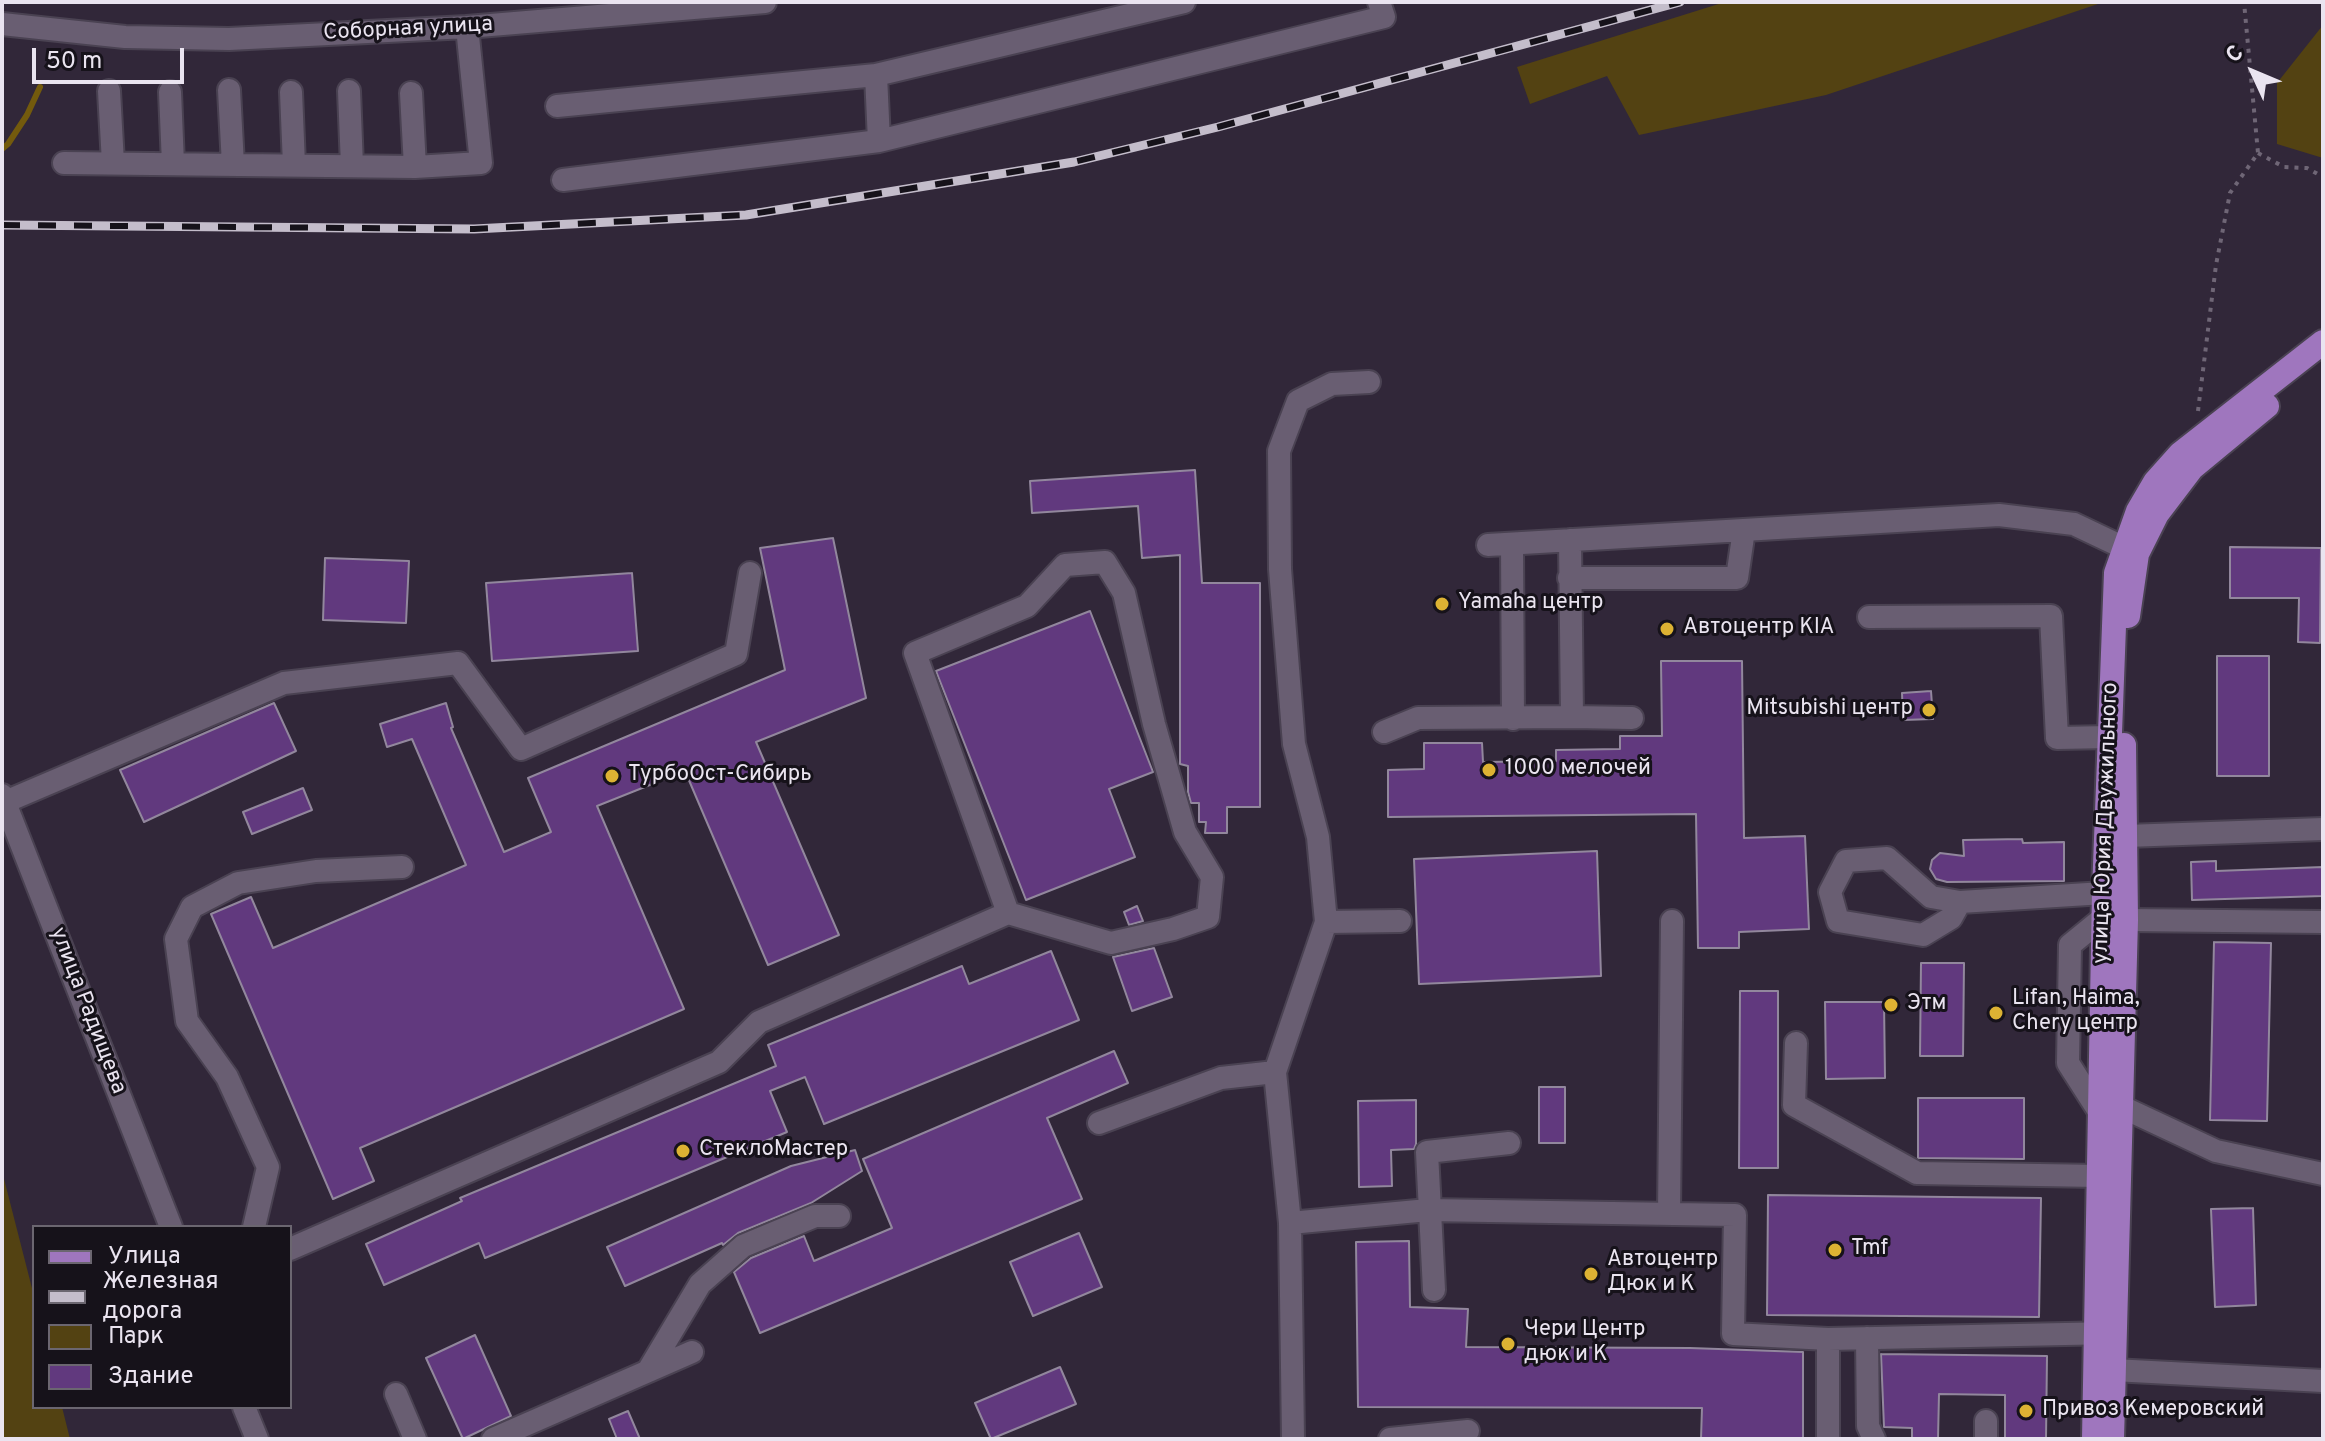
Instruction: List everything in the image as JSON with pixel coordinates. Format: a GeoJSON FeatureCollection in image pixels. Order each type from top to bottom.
{"type":"FeatureCollection","features":[{"type":"Feature","properties":{"kind":"main road","name":"улица Юрия Двужильного"},"geometry":{"type":"LineString","coordinates":[[2114,892],[2126,836],[2124,667],[2131,551],[2138,511],[2155,482],[2195,441],[2323,342]]}},
{"type":"Feature","properties":{"kind":"main road","name":"улица Юрия Двужильного"},"geometry":{"type":"LineString","coordinates":[[2094,1439],[2105,1333],[2111,1110],[2115,919],[2110,737],[2116,573],[2192,468],[2323,363]]}},
{"type":"Feature","properties":{"kind":"main road","name":"улица Юрия Двужильного"},"geometry":{"type":"LineString","coordinates":[[2111,1110],[2099,1176],[2105,1333],[2113,1370],[2112,1439]]}},
{"type":"Feature","properties":{"kind":"street","name":"Соборная улица"},"geometry":{"type":"LineString","coordinates":[[2,24],[125,37],[229,39],[467,27],[765,2]]}},
{"type":"Feature","properties":{"kind":"street"},"geometry":{"type":"LineString","coordinates":[[557,106],[876,75],[1184,2]]}},
{"type":"Feature","properties":{"kind":"street"},"geometry":{"type":"LineString","coordinates":[[563,180],[879,141],[1384,17],[1379,2]]}},
{"type":"Feature","properties":{"kind":"street"},"geometry":{"type":"LineString","coordinates":[[64,163],[415,167],[481,163],[467,27]]}},
{"type":"Feature","properties":{"kind":"street"},"geometry":{"type":"LineString","coordinates":[[876,75],[879,141]]}},
{"type":"Feature","properties":{"kind":"street"},"geometry":{"type":"LineString","coordinates":[[229,90],[233,165]]}},
{"type":"Feature","properties":{"kind":"street"},"geometry":{"type":"LineString","coordinates":[[109,91],[113,163]]}},
{"type":"Feature","properties":{"kind":"street"},"geometry":{"type":"LineString","coordinates":[[349,91],[352,166]]}},
{"type":"Feature","properties":{"kind":"street"},"geometry":{"type":"LineString","coordinates":[[170,92],[173,164]]}},
{"type":"Feature","properties":{"kind":"street"},"geometry":{"type":"LineString","coordinates":[[291,92],[294,165]]}},
{"type":"Feature","properties":{"kind":"street"},"geometry":{"type":"LineString","coordinates":[[411,93],[415,167]]}},
{"type":"Feature","properties":{"kind":"street"},"geometry":{"type":"LineString","coordinates":[[1293,1439],[1290,1223],[1275,1072],[1326,922],[1318,837],[1294,744],[1280,569],[1279,451],[1298,401],[1332,384],[1369,382]]}},
{"type":"Feature","properties":{"kind":"street"},"geometry":{"type":"LineString","coordinates":[[1488,545],[1999,515],[2074,524],[2131,551]]}},
{"type":"Feature","properties":{"kind":"street"},"geometry":{"type":"LineString","coordinates":[[1569,578],[1737,578],[1744,530]]}},
{"type":"Feature","properties":{"kind":"street"},"geometry":{"type":"LineString","coordinates":[[1570,540],[1572,717]]}},
{"type":"Feature","properties":{"kind":"street"},"geometry":{"type":"LineString","coordinates":[[1512,544],[1513,719]]}},
{"type":"Feature","properties":{"kind":"street"},"geometry":{"type":"LineString","coordinates":[[292,1248],[719,1062],[759,1022],[1008,913],[1111,943],[1173,929],[1208,917],[1212,877],[1185,832],[1154,724],[1124,593],[1105,562],[1065,565],[1027,606],[915,653],[1008,913]]}},
{"type":"Feature","properties":{"kind":"street"},"geometry":{"type":"LineString","coordinates":[[4,798],[284,683],[458,663],[521,749],[736,654],[750,573]]}},
{"type":"Feature","properties":{"kind":"street"},"geometry":{"type":"LineString","coordinates":[[1869,617],[2051,616],[2057,738],[2110,737]]}},
{"type":"Feature","properties":{"kind":"street"},"geometry":{"type":"LineString","coordinates":[[1384,732],[1418,718],[1632,718]]}},
{"type":"Feature","properties":{"kind":"street","name":"улица Радищева"},"geometry":{"type":"LineString","coordinates":[[4,798],[170,1225]]}},
{"type":"Feature","properties":{"kind":"street"},"geometry":{"type":"LineString","coordinates":[[2126,836],[2323,829]]}},
{"type":"Feature","properties":{"kind":"street"},"geometry":{"type":"LineString","coordinates":[[1960,902],[1951,918],[1923,935],[1838,921],[1830,892],[1846,861],[1887,858],[1931,897],[1960,902],[2114,892]]}},
{"type":"Feature","properties":{"kind":"street"},"geometry":{"type":"LineString","coordinates":[[254,1225],[268,1167],[227,1077],[187,1021],[176,939],[192,907],[238,883],[316,871],[402,867]]}},
{"type":"Feature","properties":{"kind":"street"},"geometry":{"type":"LineString","coordinates":[[2323,922],[2115,919],[2070,945],[2068,1048],[2068,1063],[2111,1110],[2216,1151],[2323,1174]]}},
{"type":"Feature","properties":{"kind":"street"},"geometry":{"type":"LineString","coordinates":[[1326,922],[1400,921]]}},
{"type":"Feature","properties":{"kind":"street"},"geometry":{"type":"LineString","coordinates":[[1669,1214],[1672,921]]}},
{"type":"Feature","properties":{"kind":"street"},"geometry":{"type":"LineString","coordinates":[[1796,1043],[1794,1105],[1917,1173],[2099,1176]]}},
{"type":"Feature","properties":{"kind":"street"},"geometry":{"type":"LineString","coordinates":[[1099,1123],[1221,1078],[1275,1072]]}},
{"type":"Feature","properties":{"kind":"street"},"geometry":{"type":"LineString","coordinates":[[1434,1290],[1427,1152],[1509,1143]]}},
{"type":"Feature","properties":{"kind":"street"},"geometry":{"type":"LineString","coordinates":[[1290,1223],[1428,1210],[1735,1215],[1733,1334],[1828,1339],[2105,1333]]}},
{"type":"Feature","properties":{"kind":"street"},"geometry":{"type":"LineString","coordinates":[[648,1371],[700,1284],[743,1246],[815,1216],[839,1216]]}},
{"type":"Feature","properties":{"kind":"street"},"geometry":{"type":"LineString","coordinates":[[1867,1338],[1868,1426],[1874,1439]]}},
{"type":"Feature","properties":{"kind":"street"},"geometry":{"type":"LineString","coordinates":[[1828,1339],[1828,1439]]}},
{"type":"Feature","properties":{"kind":"street"},"geometry":{"type":"LineString","coordinates":[[493,1439],[692,1352]]}},
{"type":"Feature","properties":{"kind":"street"},"geometry":{"type":"LineString","coordinates":[[2113,1370],[2323,1381]]}},
{"type":"Feature","properties":{"kind":"street"},"geometry":{"type":"LineString","coordinates":[[396,1394],[415,1439]]}},
{"type":"Feature","properties":{"kind":"street"},"geometry":{"type":"LineString","coordinates":[[245,1409],[257,1439]]}},
{"type":"Feature","properties":{"kind":"street"},"geometry":{"type":"LineString","coordinates":[[1390,1439],[1468,1431]]}},
{"type":"Feature","properties":{"kind":"path"},"geometry":{"type":"LineString","coordinates":[[2195,441],[2216,265],[2230,193],[2258,153],[2244,2]]}},
{"type":"Feature","properties":{"kind":"path"},"geometry":{"type":"LineString","coordinates":[[2258,153],[2284,167],[2307,168],[2323,177]]}},
{"type":"Feature","properties":{"kind":"green space"},"geometry":{"type":"Polygon","coordinates":[[[1725,2],[2104,2],[1826,95],[1639,135],[1607,76],[1530,104],[1517,67],[1725,2]]]}},
{"type":"Feature","properties":{"kind":"green space"},"geometry":{"type":"Polygon","coordinates":[[[2323,25],[2323,158],[2277,144],[2277,83],[2323,25]]]}},
{"type":"Feature","properties":{"kind":"green space"},"geometry":{"type":"Polygon","coordinates":[[[2,1171],[32,1288],[32,1409],[62,1409],[70,1439],[2,1439],[2,1171]]]}},
{"type":"Feature","properties":{"kind":"building"},"geometry":{"type":"Polygon","coordinates":[[[1195,470],[1202,583],[1260,583],[1260,807],[1227,807],[1227,833],[1205,833],[1206,822],[1199,822],[1199,803],[1191,803],[1188,792],[1188,766],[1180,764],[1180,555],[1142,558],[1138,506],[1032,513],[1030,481],[1195,470]]]}},
{"type":"Feature","properties":{"kind":"building"},"geometry":{"type":"Polygon","coordinates":[[[833,538],[866,698],[756,742],[839,935],[768,965],[685,771],[597,806],[684,1009],[360,1148],[374,1181],[333,1199],[211,914],[251,897],[273,948],[466,865],[412,739],[387,747],[380,724],[446,703],[451,728],[504,852],[551,832],[528,778],[785,670],[760,548],[833,538]]]}},
{"type":"Feature","properties":{"kind":"building"},"geometry":{"type":"Polygon","coordinates":[[[2230,547],[2321,548],[2320,643],[2298,642],[2299,598],[2230,598],[2230,547]]]}},
{"type":"Feature","properties":{"kind":"building"},"geometry":{"type":"Polygon","coordinates":[[[325,558],[409,561],[406,623],[323,620],[325,558]]]}},
{"type":"Feature","properties":{"kind":"building"},"geometry":{"type":"Polygon","coordinates":[[[632,573],[638,651],[492,661],[486,583],[632,573]]]}},
{"type":"Feature","properties":{"kind":"building"},"geometry":{"type":"Polygon","coordinates":[[[1090,611],[1153,772],[1109,789],[1135,857],[1026,900],[936,671],[1090,611]]]}},
{"type":"Feature","properties":{"kind":"building"},"geometry":{"type":"Polygon","coordinates":[[[2217,656],[2269,656],[2269,776],[2217,776],[2217,656]]]}},
{"type":"Feature","properties":{"kind":"building"},"geometry":{"type":"Polygon","coordinates":[[[1661,661],[1742,661],[1744,838],[1805,836],[1809,929],[1739,932],[1739,948],[1698,948],[1696,814],[1388,817],[1388,770],[1424,769],[1424,743],[1482,743],[1483,762],[1556,761],[1556,750],[1620,749],[1620,736],[1662,736],[1661,661]]]}},
{"type":"Feature","properties":{"kind":"building"},"geometry":{"type":"Polygon","coordinates":[[[1931,691],[1933,719],[1903,720],[1902,693],[1931,691]]]}},
{"type":"Feature","properties":{"kind":"building"},"geometry":{"type":"Polygon","coordinates":[[[274,703],[296,751],[144,822],[120,770],[274,703]]]}},
{"type":"Feature","properties":{"kind":"building"},"geometry":{"type":"Polygon","coordinates":[[[303,788],[312,810],[252,834],[243,812],[303,788]]]}},
{"type":"Feature","properties":{"kind":"building"},"geometry":{"type":"Polygon","coordinates":[[[2022,839],[2023,843],[2064,842],[2064,881],[1947,882],[1936,879],[1930,869],[1932,860],[1940,853],[1964,856],[1963,840],[2022,839]]]}},
{"type":"Feature","properties":{"kind":"building"},"geometry":{"type":"Polygon","coordinates":[[[1597,851],[1601,976],[1419,984],[1414,859],[1597,851]]]}},
{"type":"Feature","properties":{"kind":"building"},"geometry":{"type":"Polygon","coordinates":[[[2216,861],[2216,871],[2323,867],[2323,896],[2192,900],[2191,862],[2216,861]]]}},
{"type":"Feature","properties":{"kind":"building"},"geometry":{"type":"Polygon","coordinates":[[[1137,906],[1143,921],[1129,925],[1124,912],[1137,906]]]}},
{"type":"Feature","properties":{"kind":"building"},"geometry":{"type":"Polygon","coordinates":[[[2214,942],[2271,943],[2267,1121],[2210,1120],[2214,942]]]}},
{"type":"Feature","properties":{"kind":"building"},"geometry":{"type":"Polygon","coordinates":[[[1154,948],[1172,997],[1132,1011],[1113,957],[1154,948]]]}},
{"type":"Feature","properties":{"kind":"building"},"geometry":{"type":"Polygon","coordinates":[[[1051,951],[1079,1020],[824,1124],[805,1077],[770,1091],[787,1132],[485,1258],[479,1243],[384,1285],[366,1244],[462,1201],[460,1198],[776,1066],[768,1045],[962,966],[969,984],[1051,951]]]}},
{"type":"Feature","properties":{"kind":"building"},"geometry":{"type":"Polygon","coordinates":[[[1921,963],[1964,963],[1963,1056],[1920,1056],[1921,963]]]}},
{"type":"Feature","properties":{"kind":"building"},"geometry":{"type":"Polygon","coordinates":[[[1740,991],[1778,991],[1778,1168],[1739,1168],[1740,991]]]}},
{"type":"Feature","properties":{"kind":"building"},"geometry":{"type":"Polygon","coordinates":[[[1825,1002],[1884,1002],[1885,1078],[1826,1079],[1825,1002]]]}},
{"type":"Feature","properties":{"kind":"building"},"geometry":{"type":"Polygon","coordinates":[[[1114,1051],[1128,1083],[1047,1118],[1082,1199],[760,1333],[734,1272],[751,1258],[804,1236],[814,1261],[892,1228],[863,1159],[1114,1051]]]}},
{"type":"Feature","properties":{"kind":"building"},"geometry":{"type":"Polygon","coordinates":[[[1539,1087],[1565,1087],[1565,1143],[1539,1143],[1539,1087]]]}},
{"type":"Feature","properties":{"kind":"building"},"geometry":{"type":"Polygon","coordinates":[[[1918,1098],[2024,1098],[2024,1159],[1918,1158],[1918,1098]]]}},
{"type":"Feature","properties":{"kind":"building"},"geometry":{"type":"Polygon","coordinates":[[[1416,1100],[1416,1144],[1414,1149],[1391,1150],[1392,1186],[1359,1187],[1358,1101],[1416,1100]]]}},
{"type":"Feature","properties":{"kind":"building"},"geometry":{"type":"Polygon","coordinates":[[[855,1150],[862,1171],[811,1203],[738,1233],[723,1245],[625,1286],[607,1247],[791,1166],[855,1150]]]}},
{"type":"Feature","properties":{"kind":"building"},"geometry":{"type":"Polygon","coordinates":[[[1768,1195],[2041,1198],[2039,1317],[1767,1315],[1768,1195]]]}},
{"type":"Feature","properties":{"kind":"building"},"geometry":{"type":"Polygon","coordinates":[[[2253,1208],[2256,1305],[2215,1307],[2211,1209],[2253,1208]]]}},
{"type":"Feature","properties":{"kind":"building"},"geometry":{"type":"Polygon","coordinates":[[[1079,1233],[1102,1287],[1033,1316],[1010,1262],[1079,1233]]]}},
{"type":"Feature","properties":{"kind":"building"},"geometry":{"type":"Polygon","coordinates":[[[1409,1241],[1410,1307],[1468,1309],[1466,1347],[1803,1352],[1803,1439],[1701,1439],[1702,1408],[1358,1407],[1356,1242],[1409,1241]]]}},
{"type":"Feature","properties":{"kind":"building"},"geometry":{"type":"Polygon","coordinates":[[[475,1335],[511,1416],[463,1439],[426,1358],[475,1335]]]}},
{"type":"Feature","properties":{"kind":"building","name":"Привоз Кемеровский"},"geometry":{"type":"Polygon","coordinates":[[[1881,1354],[2047,1356],[2046,1439],[2005,1439],[2005,1395],[1939,1394],[1938,1439],[1912,1439],[1912,1428],[1884,1427],[1881,1354]]]}},
{"type":"Feature","properties":{"kind":"building"},"geometry":{"type":"Polygon","coordinates":[[[1060,1367],[1076,1404],[991,1439],[975,1403],[1060,1367]]]}},
{"type":"Feature","properties":{"kind":"building"},"geometry":{"type":"Polygon","coordinates":[[[628,1411],[640,1439],[617,1439],[609,1419],[628,1411]]]}},
{"type":"Feature","properties":{"kind":"waterway"},"geometry":{"type":"LineString","coordinates":[[2,149],[27,115],[40,87]]}},
{"type":"Feature","properties":{"kind":"railway"},"geometry":{"type":"LineString","coordinates":[[2,225],[474,229],[746,215],[1074,162],[1218,127],[1680,2]]}},
{"type":"Feature","properties":{"kind":"place","name":"Yamaha центр"},"geometry":{"type":"Point","coordinates":[1442,604]}},
{"type":"Feature","properties":{"kind":"place","name":"Автоцентр KIA"},"geometry":{"type":"Point","coordinates":[1667,629]}},
{"type":"Feature","properties":{"kind":"place","name":"Mitsubishi центр"},"geometry":{"type":"Point","coordinates":[1929,710]}},
{"type":"Feature","properties":{"kind":"place","name":"1000 мелочей"},"geometry":{"type":"Point","coordinates":[1489,770]}},
{"type":"Feature","properties":{"kind":"place","name":"ТурбоОст-Сибирь"},"geometry":{"type":"Point","coordinates":[612,776]}},
{"type":"Feature","properties":{"kind":"place","name":"Этм"},"geometry":{"type":"Point","coordinates":[1891,1005]}},
{"type":"Feature","properties":{"kind":"place","name":"Lifan, Haima, Chery центр"},"geometry":{"type":"Point","coordinates":[1996,1013]}},
{"type":"Feature","properties":{"kind":"place","name":"СтеклоМастер"},"geometry":{"type":"Point","coordinates":[683,1151]}},
{"type":"Feature","properties":{"kind":"place","name":"Tmf"},"geometry":{"type":"Point","coordinates":[1835,1250]}},
{"type":"Feature","properties":{"kind":"place","name":"Автоцентр Дюк и К"},"geometry":{"type":"Point","coordinates":[1591,1274]}},
{"type":"Feature","properties":{"kind":"place","name":"Чери Центр дюк и К"},"geometry":{"type":"Point","coordinates":[1508,1344]}},
{"type":"Feature","properties":{"kind":"place","name":"Привоз Кемеровский"},"geometry":{"type":"Point","coordinates":[2026,1411]}}]}
